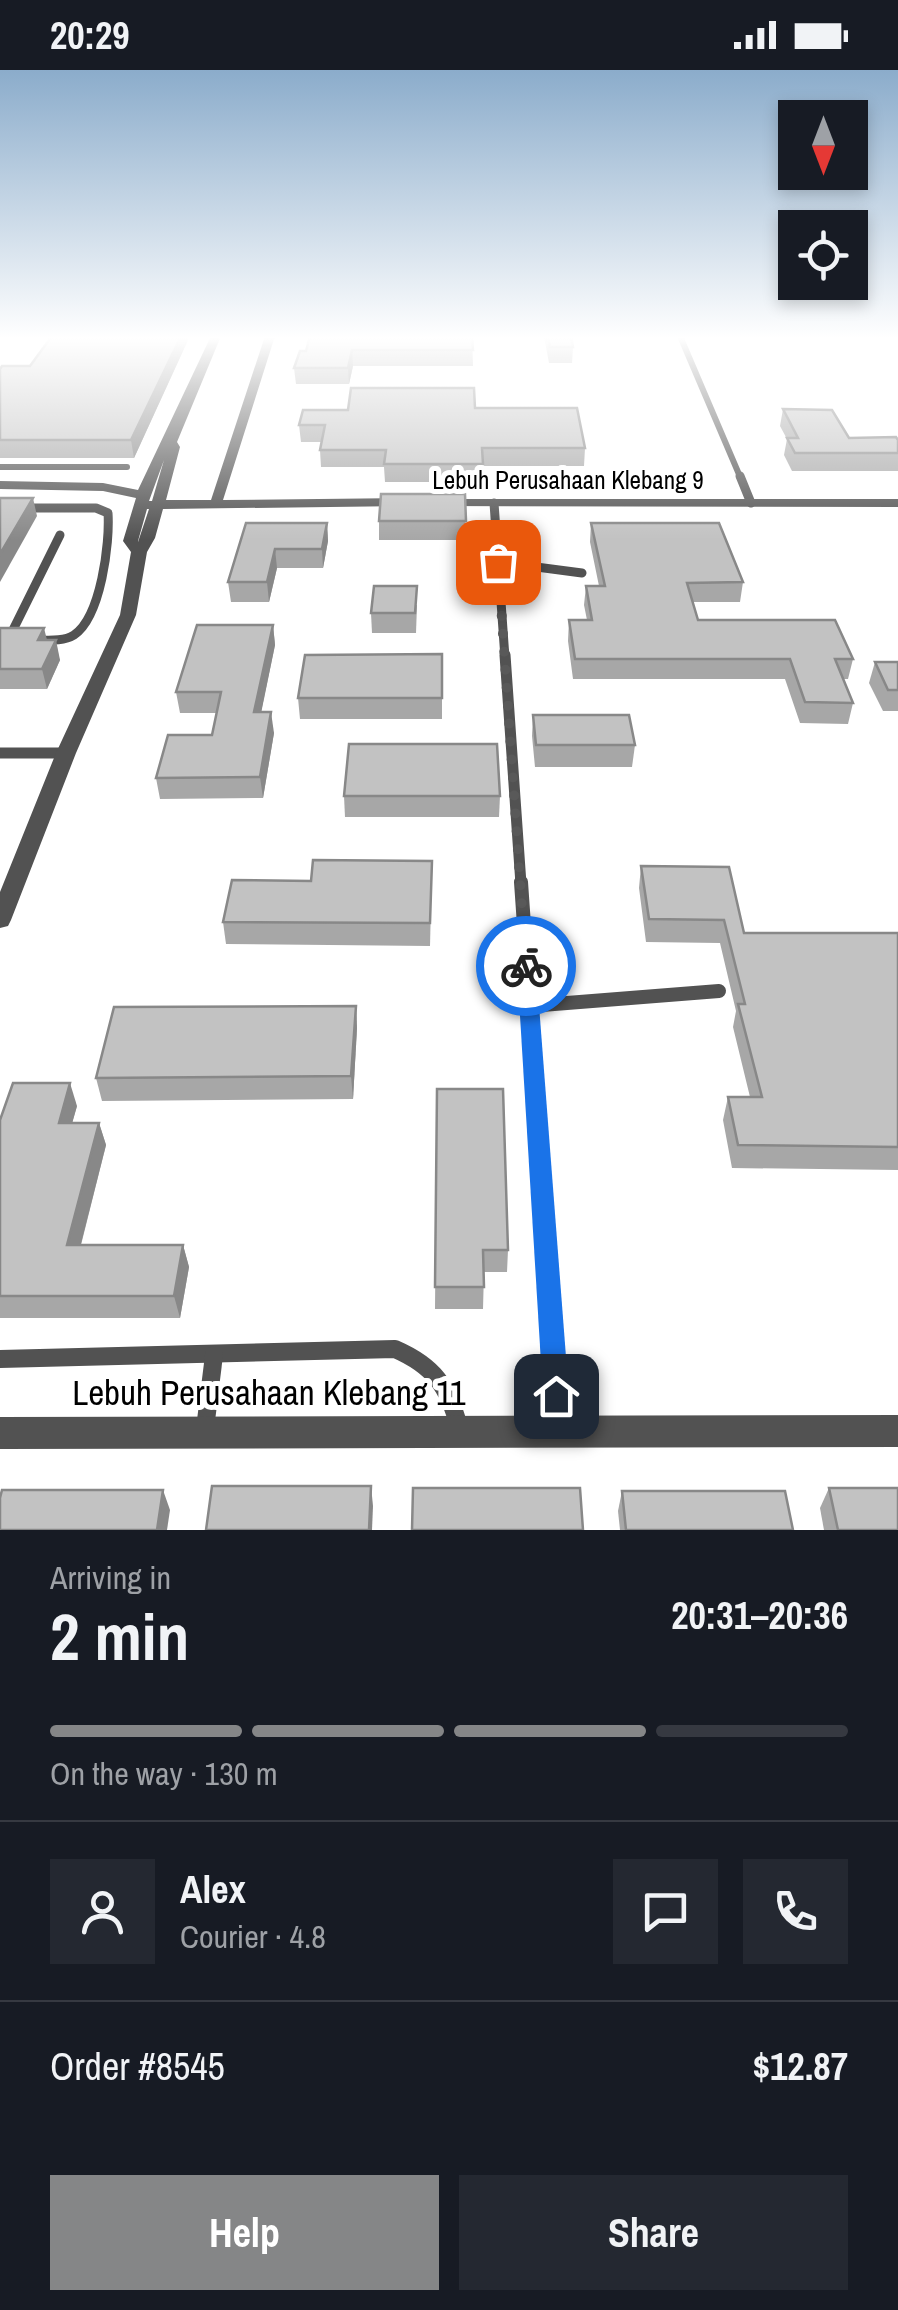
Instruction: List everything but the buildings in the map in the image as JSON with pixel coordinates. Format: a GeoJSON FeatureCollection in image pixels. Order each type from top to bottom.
{"type":"FeatureCollection","features":[{"type":"Feature","properties":{"kind":"street"},"geometry":{"type":"LineString","coordinates":[[147,501],[149,478],[186,404]]}},
{"type":"Feature","properties":{"kind":"street"},"geometry":{"type":"LineString","coordinates":[[217,499],[248,404]]}},
{"type":"Feature","properties":{"kind":"street"},"geometry":{"type":"LineString","coordinates":[[0,920],[66,753],[128,615],[140,552],[130,541],[174,447],[170,442]]}},
{"type":"Feature","properties":{"kind":"street"},"geometry":{"type":"LineString","coordinates":[[0,486],[103,487],[149,478]]}},
{"type":"Feature","properties":{"kind":"street"},"geometry":{"type":"LineString","coordinates":[[103,487],[147,501]]}},
{"type":"Feature","properties":{"kind":"street","name":"Lebuh Perusahaan Klebang 9"},"geometry":{"type":"LineString","coordinates":[[147,501],[238,502]]}},
{"type":"Feature","properties":{"kind":"street","name":"Lebuh Perusahaan Klebang 9"},"geometry":{"type":"LineString","coordinates":[[147,501],[898,503]]}},
{"type":"Feature","properties":{"kind":"street","name":"Lebuh Perusahaan Klebang 11"},"geometry":{"type":"LineString","coordinates":[[0,1432],[898,1430]]}},
{"type":"Feature","properties":{"kind":"lane"},"geometry":{"type":"LineString","coordinates":[[709,404],[751,503]]}},
{"type":"Feature","properties":{"kind":"lane"},"geometry":{"type":"LineString","coordinates":[[0,466],[127,467]]}},
{"type":"Feature","properties":{"kind":"lane"},"geometry":{"type":"LineString","coordinates":[[3,508],[20,486]]}},
{"type":"Feature","properties":{"kind":"lane"},"geometry":{"type":"LineString","coordinates":[[494,502],[559,1431]]}},
{"type":"Feature","properties":{"kind":"lane"},"geometry":{"type":"LineString","coordinates":[[3,508],[100,508],[107,511],[111,528],[100,586],[77,634],[57,640],[4,640],[60,535]]}},
{"type":"Feature","properties":{"kind":"lane"},"geometry":{"type":"LineString","coordinates":[[498,562],[582,573]]}},
{"type":"Feature","properties":{"kind":"lane"},"geometry":{"type":"LineString","coordinates":[[0,753],[66,753]]}},
{"type":"Feature","properties":{"kind":"lane"},"geometry":{"type":"LineString","coordinates":[[529,1006],[718,991]]}},
{"type":"Feature","properties":{"kind":"lane"},"geometry":{"type":"LineString","coordinates":[[0,1359],[394,1350],[430,1364],[449,1388],[460,1431]]}},
{"type":"Feature","properties":{"kind":"lane"},"geometry":{"type":"LineString","coordinates":[[205,1433],[214,1356]]}},
{"type":"Feature","properties":{"kind":"way so far"},"geometry":{"type":"LineString","coordinates":[[498,562],[526,966]]}},
{"type":"Feature","properties":{"kind":"route"},"geometry":{"type":"LineString","coordinates":[[526,966],[556,1396]]}}]}
